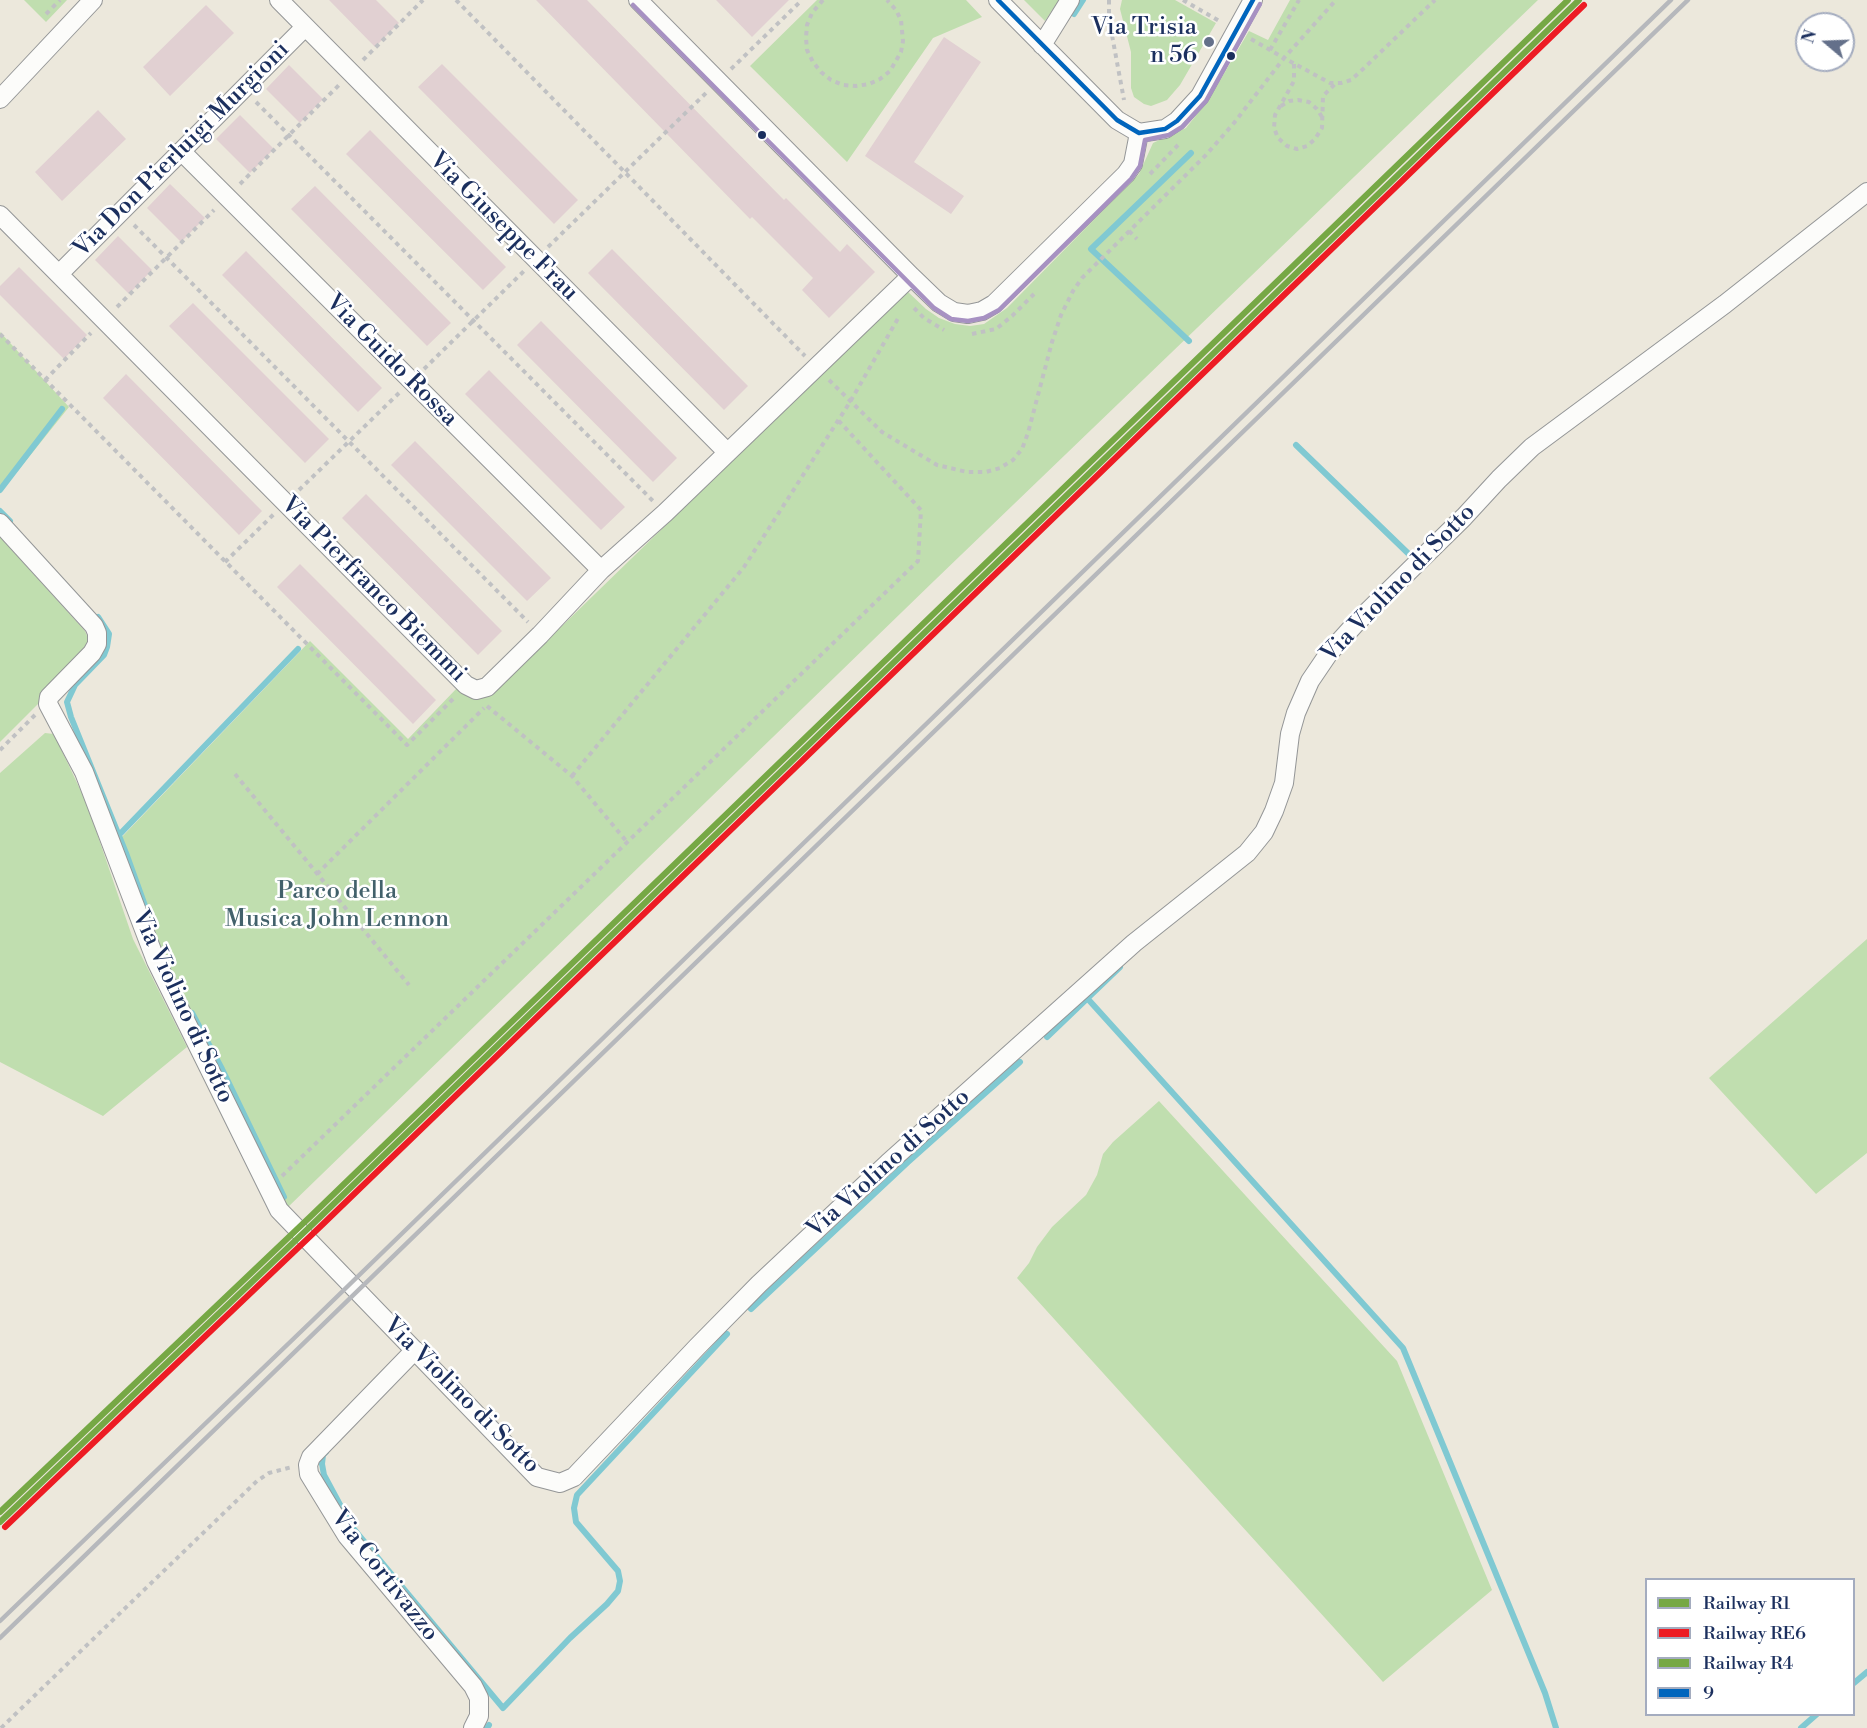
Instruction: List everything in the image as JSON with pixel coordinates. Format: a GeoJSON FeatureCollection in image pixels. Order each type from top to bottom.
{"type":"FeatureCollection","features":[{"type":"Feature","properties":{"kind":"street"},"geometry":{"type":"LineString","coordinates":[[0,99],[93,0]]}},
{"type":"Feature","properties":{"kind":"street","name":"Via Giuseppe Frau"},"geometry":{"type":"LineString","coordinates":[[279,0],[727,452]]}},
{"type":"Feature","properties":{"kind":"street"},"geometry":{"type":"LineString","coordinates":[[638,0],[911,276],[939,303],[954,312],[968,314],[982,311],[994,304],[1126,174],[1133,164],[1134,130]]}},
{"type":"Feature","properties":{"kind":"street"},"geometry":{"type":"LineString","coordinates":[[998,0],[1117,120],[1134,130],[1165,129],[1177,121],[1200,96],[1253,0]]}},
{"type":"Feature","properties":{"kind":"street"},"geometry":{"type":"LineString","coordinates":[[1042,45],[1070,0]]}},
{"type":"Feature","properties":{"kind":"street","name":"Via Don Pierluigi Murgioni"},"geometry":{"type":"LineString","coordinates":[[59,274],[305,27]]}},
{"type":"Feature","properties":{"kind":"street","name":"Via Guido Rossa"},"geometry":{"type":"LineString","coordinates":[[181,151],[601,570]]}},
{"type":"Feature","properties":{"kind":"street","name":"Via Violino di Sotto"},"geometry":{"type":"LineString","coordinates":[[49,706],[84,772],[156,961],[279,1210],[537,1477],[560,1483],[574,1477],[759,1284],[888,1163],[1134,943],[1247,853],[1264,832],[1274,811],[1284,783],[1290,734],[1296,713],[1316,671],[1357,622],[1464,517],[1499,479],[1533,447],[1725,304],[1867,192]]}},
{"type":"Feature","properties":{"kind":"street","name":"Via Pierfranco Biemmi"},"geometry":{"type":"LineString","coordinates":[[0,215],[466,685],[476,690],[487,687],[601,570],[665,513],[911,276]]}},
{"type":"Feature","properties":{"kind":"street"},"geometry":{"type":"LineString","coordinates":[[0,523],[94,626],[97,633],[97,644],[92,653],[49,706]]}},
{"type":"Feature","properties":{"kind":"street"},"geometry":{"type":"LineString","coordinates":[[308,1465],[311,1457],[416,1350]]}},
{"type":"Feature","properties":{"kind":"street","name":"Via Cortivazzo"},"geometry":{"type":"LineString","coordinates":[[308,1465],[309,1474],[347,1536],[473,1686],[479,1698],[479,1716],[473,1728]]}},
{"type":"Feature","properties":{"kind":"path"},"geometry":{"type":"LineString","coordinates":[[46,14],[60,0]]}},
{"type":"Feature","properties":{"kind":"path"},"geometry":{"type":"LineString","coordinates":[[225,562],[802,0]]}},
{"type":"Feature","properties":{"kind":"path"},"geometry":{"type":"LineString","coordinates":[[1109,0],[1109,19],[1134,130]]}},
{"type":"Feature","properties":{"kind":"path"},"geometry":{"type":"LineString","coordinates":[[1183,0],[1294,64],[1336,83],[1351,80],[1435,0]]}},
{"type":"Feature","properties":{"kind":"path"},"geometry":{"type":"LineString","coordinates":[[1270,50],[1299,0]]}},
{"type":"Feature","properties":{"kind":"path"},"geometry":{"type":"LineString","coordinates":[[1284,58],[1336,0]]}},
{"type":"Feature","properties":{"kind":"path"},"geometry":{"type":"LineString","coordinates":[[820,1],[807,25],[807,50],[813,62],[831,80],[843,85],[856,86],[880,79],[890,71],[901,52],[903,41],[901,20],[889,1]]}},
{"type":"Feature","properties":{"kind":"path"},"geometry":{"type":"LineString","coordinates":[[1247,50],[1254,40]]}},
{"type":"Feature","properties":{"kind":"path"},"geometry":{"type":"LineString","coordinates":[[1294,64],[1294,81],[1275,115],[1278,138],[1287,146],[1297,149],[1307,146],[1322,129],[1323,96],[1336,83]]}},
{"type":"Feature","properties":{"kind":"path"},"geometry":{"type":"LineString","coordinates":[[243,88],[665,513]]}},
{"type":"Feature","properties":{"kind":"path"},"geometry":{"type":"LineString","coordinates":[[1280,107],[1289,101],[1309,102],[1323,118]]}},
{"type":"Feature","properties":{"kind":"path"},"geometry":{"type":"LineString","coordinates":[[1143,182],[1183,139]]}},
{"type":"Feature","properties":{"kind":"path"},"geometry":{"type":"LineString","coordinates":[[121,212],[540,635]]}},
{"type":"Feature","properties":{"kind":"path"},"geometry":{"type":"LineString","coordinates":[[1129,231],[1137,239]]}},
{"type":"Feature","properties":{"kind":"path"},"geometry":{"type":"LineString","coordinates":[[969,334],[996,329],[1037,291]]}},
{"type":"Feature","properties":{"kind":"path"},"geometry":{"type":"LineString","coordinates":[[907,301],[924,318],[950,331]]}},
{"type":"Feature","properties":{"kind":"path"},"geometry":{"type":"LineString","coordinates":[[572,776],[744,567],[838,420],[902,311]]}},
{"type":"Feature","properties":{"kind":"path"},"geometry":{"type":"LineString","coordinates":[[0,334],[407,745],[466,685]]}},
{"type":"Feature","properties":{"kind":"path"},"geometry":{"type":"LineString","coordinates":[[287,1169],[918,561],[921,510],[838,420]]}},
{"type":"Feature","properties":{"kind":"path"},"geometry":{"type":"LineString","coordinates":[[317,874],[486,705],[487,687]]}},
{"type":"Feature","properties":{"kind":"path"},"geometry":{"type":"LineString","coordinates":[[486,705],[572,776],[627,842]]}},
{"type":"Feature","properties":{"kind":"path"},"geometry":{"type":"LineString","coordinates":[[0,750],[49,706]]}},
{"type":"Feature","properties":{"kind":"path"},"geometry":{"type":"LineString","coordinates":[[236,774],[409,985]]}},
{"type":"Feature","properties":{"kind":"path"},"geometry":{"type":"LineString","coordinates":[[1,1728],[257,1481],[269,1473],[284,1468],[308,1465]]}},
{"type":"Feature","properties":{"kind":"green space"},"geometry":{"type":"Polygon","coordinates":[[[24,0],[67,0],[46,22],[24,0]]]}},
{"type":"Feature","properties":{"kind":"green space"},"geometry":{"type":"Polygon","coordinates":[[[817,0],[966,0],[982,17],[933,38],[847,162],[750,66],[817,0]]]}},
{"type":"Feature","properties":{"kind":"green space"},"geometry":{"type":"Polygon","coordinates":[[[1024,0],[1059,0],[1045,21],[1024,0]]]}},
{"type":"Feature","properties":{"kind":"green space"},"geometry":{"type":"Polygon","coordinates":[[[1122,0],[1175,0],[1216,23],[1180,85],[1167,100],[1151,106],[1134,97],[1131,88],[1131,52],[1120,9],[1122,0]]]}},
{"type":"Feature","properties":{"kind":"green space","name":"Parco della Musica John Lennon"},"geometry":{"type":"Polygon","coordinates":[[[1290,0],[1538,0],[287,1208],[163,965],[118,841],[310,641],[408,739],[457,688],[495,691],[907,291],[939,318],[955,324],[970,326],[984,324],[1007,308],[1139,174],[1153,143],[1186,128],[1209,99],[1249,31],[1268,40],[1290,0]]]}},
{"type":"Feature","properties":{"kind":"green space"},"geometry":{"type":"Polygon","coordinates":[[[0,332],[69,407],[0,493],[0,332]]]}},
{"type":"Feature","properties":{"kind":"green space"},"geometry":{"type":"Polygon","coordinates":[[[0,537],[85,631],[90,643],[42,700],[0,742],[0,537]]]}},
{"type":"Feature","properties":{"kind":"green space"},"geometry":{"type":"Polygon","coordinates":[[[45,733],[54,734],[87,804],[133,939],[187,1047],[103,1116],[0,1062],[0,773],[45,733]]]}},
{"type":"Feature","properties":{"kind":"green space"},"geometry":{"type":"Polygon","coordinates":[[[1867,939],[1867,1153],[1816,1194],[1709,1078],[1867,939]]]}},
{"type":"Feature","properties":{"kind":"green space"},"geometry":{"type":"Polygon","coordinates":[[[1159,1101],[1397,1361],[1492,1590],[1383,1682],[1017,1278],[1052,1227],[1086,1195],[1097,1175],[1103,1154],[1113,1142],[1159,1101]]]}},
{"type":"Feature","properties":{"kind":"building"},"geometry":{"type":"Polygon","coordinates":[[[329,0],[376,0],[399,23],[375,47],[329,0]]]}},
{"type":"Feature","properties":{"kind":"building"},"geometry":{"type":"Polygon","coordinates":[[[536,0],[587,0],[784,200],[786,198],[840,252],[847,244],[875,272],[829,318],[802,290],[813,278],[752,217],[750,219],[536,0]]]}},
{"type":"Feature","properties":{"kind":"building"},"geometry":{"type":"Polygon","coordinates":[[[716,0],[789,0],[752,37],[716,0]]]}},
{"type":"Feature","properties":{"kind":"building"},"geometry":{"type":"Polygon","coordinates":[[[206,5],[234,33],[170,96],[143,67],[206,5]]]}},
{"type":"Feature","properties":{"kind":"building"},"geometry":{"type":"Polygon","coordinates":[[[944,37],[981,62],[914,162],[964,196],[951,214],[865,156],[944,37]]]}},
{"type":"Feature","properties":{"kind":"building"},"geometry":{"type":"Polygon","coordinates":[[[442,64],[578,200],[554,224],[418,87],[442,64]]]}},
{"type":"Feature","properties":{"kind":"building"},"geometry":{"type":"Polygon","coordinates":[[[289,65],[323,99],[300,123],[266,89],[289,65]]]}},
{"type":"Feature","properties":{"kind":"building"},"geometry":{"type":"Polygon","coordinates":[[[98,110],[126,139],[62,201],[35,172],[98,110]]]}},
{"type":"Feature","properties":{"kind":"building"},"geometry":{"type":"Polygon","coordinates":[[[240,115],[274,149],[250,173],[216,139],[240,115]]]}},
{"type":"Feature","properties":{"kind":"building"},"geometry":{"type":"Polygon","coordinates":[[[370,130],[506,267],[483,290],[346,154],[370,130]]]}},
{"type":"Feature","properties":{"kind":"building"},"geometry":{"type":"Polygon","coordinates":[[[170,184],[205,218],[181,242],[147,208],[170,184]]]}},
{"type":"Feature","properties":{"kind":"building"},"geometry":{"type":"Polygon","coordinates":[[[315,186],[451,323],[427,346],[291,209],[315,186]]]}},
{"type":"Feature","properties":{"kind":"building"},"geometry":{"type":"Polygon","coordinates":[[[118,236],[152,270],[129,294],[95,260],[118,236]]]}},
{"type":"Feature","properties":{"kind":"building"},"geometry":{"type":"Polygon","coordinates":[[[612,249],[748,386],[724,410],[588,273],[612,249]]]}},
{"type":"Feature","properties":{"kind":"building"},"geometry":{"type":"Polygon","coordinates":[[[246,251],[382,388],[358,412],[222,275],[246,251]]]}},
{"type":"Feature","properties":{"kind":"building"},"geometry":{"type":"Polygon","coordinates":[[[19,267],[87,335],[64,359],[0,295],[0,286],[19,267]]]}},
{"type":"Feature","properties":{"kind":"building"},"geometry":{"type":"Polygon","coordinates":[[[193,303],[329,439],[305,463],[169,326],[193,303]]]}},
{"type":"Feature","properties":{"kind":"building"},"geometry":{"type":"Polygon","coordinates":[[[541,321],[677,458],[653,482],[517,345],[541,321]]]}},
{"type":"Feature","properties":{"kind":"building"},"geometry":{"type":"Polygon","coordinates":[[[489,370],[625,507],[601,530],[465,394],[489,370]]]}},
{"type":"Feature","properties":{"kind":"building"},"geometry":{"type":"Polygon","coordinates":[[[126,374],[262,511],[239,535],[103,398],[126,374]]]}},
{"type":"Feature","properties":{"kind":"building"},"geometry":{"type":"Polygon","coordinates":[[[415,441],[551,578],[527,601],[391,465],[415,441]]]}},
{"type":"Feature","properties":{"kind":"building"},"geometry":{"type":"Polygon","coordinates":[[[366,494],[502,631],[478,655],[342,518],[366,494]]]}},
{"type":"Feature","properties":{"kind":"building"},"geometry":{"type":"Polygon","coordinates":[[[300,564],[436,700],[413,724],[277,587],[300,564]]]}},
{"type":"Feature","properties":{"kind":"waterway"},"geometry":{"type":"LineString","coordinates":[[1074,14],[1083,0]]}},
{"type":"Feature","properties":{"kind":"waterway"},"geometry":{"type":"LineString","coordinates":[[1189,341],[1091,249],[1191,153]]}},
{"type":"Feature","properties":{"kind":"waterway"},"geometry":{"type":"LineString","coordinates":[[0,490],[62,409]]}},
{"type":"Feature","properties":{"kind":"waterway"},"geometry":{"type":"LineString","coordinates":[[1296,445],[1415,560]]}},
{"type":"Feature","properties":{"kind":"waterway"},"geometry":{"type":"LineString","coordinates":[[0,511],[10,521]]}},
{"type":"Feature","properties":{"kind":"waterway"},"geometry":{"type":"LineString","coordinates":[[98,617],[109,634],[107,647],[104,655],[75,685],[67,702],[152,925]]}},
{"type":"Feature","properties":{"kind":"waterway"},"geometry":{"type":"LineString","coordinates":[[119,835],[298,649]]}},
{"type":"Feature","properties":{"kind":"waterway"},"geometry":{"type":"LineString","coordinates":[[1047,1037],[1120,967]]}},
{"type":"Feature","properties":{"kind":"waterway"},"geometry":{"type":"LineString","coordinates":[[1087,998],[1403,1348],[1545,1693],[1556,1728]]}},
{"type":"Feature","properties":{"kind":"waterway"},"geometry":{"type":"LineString","coordinates":[[192,1013],[284,1197]]}},
{"type":"Feature","properties":{"kind":"waterway"},"geometry":{"type":"LineString","coordinates":[[751,1309],[908,1162],[1020,1062]]}},
{"type":"Feature","properties":{"kind":"waterway"},"geometry":{"type":"LineString","coordinates":[[326,1452],[323,1455],[322,1464],[324,1475],[352,1527],[503,1708],[618,1591],[620,1581],[618,1571],[576,1522],[574,1508],[577,1495],[727,1334]]}},
{"type":"Feature","properties":{"kind":"waterway"},"geometry":{"type":"LineString","coordinates":[[1855,1682],[1867,1672]]}},
{"type":"Feature","properties":{"kind":"waterway"},"geometry":{"type":"LineString","coordinates":[[1801,1728],[1815,1716]]}},
{"type":"Feature","properties":{"kind":"railway"},"geometry":{"type":"LineString","coordinates":[[0,1621],[313,1320],[1671,0]]}},
{"type":"Feature","properties":{"kind":"railway"},"geometry":{"type":"LineString","coordinates":[[0,1638],[1688,0]]}},
{"type":"Feature","properties":{"kind":"rail line","name":"R4"},"geometry":{"type":"LineString","coordinates":[[0,1512],[312,1215],[1568,0]]}},
{"type":"Feature","properties":{"kind":"rail line","name":"R1"},"geometry":{"type":"LineString","coordinates":[[0,1522],[317,1220],[1579,0]]}},
{"type":"Feature","properties":{"kind":"rail line","name":"RE6"},"geometry":{"type":"LineString","coordinates":[[5,1527],[322,1225],[1584,5]]}},
{"type":"Feature","properties":{"kind":"transit line","name":"9"},"geometry":{"type":"LineString","coordinates":[[998,0],[1117,120],[1139,133]]}},
{"type":"Feature","properties":{"kind":"transit line","name":"9"},"geometry":{"type":"LineString","coordinates":[[1139,133],[1165,129],[1177,121],[1200,96],[1253,0]]}},
{"type":"Feature","properties":{"kind":"transit line"},"geometry":{"type":"LineString","coordinates":[[633,5],[934,308],[951,319],[968,321],[984,318],[999,310],[1131,179],[1140,166],[1145,140],[1169,135],[1182,127],[1206,101],[1260,4]]}},
{"type":"Feature","properties":{"kind":"place","name":"Via Trisia n 56"},"geometry":{"type":"Point","coordinates":[1209,42]}}]}
